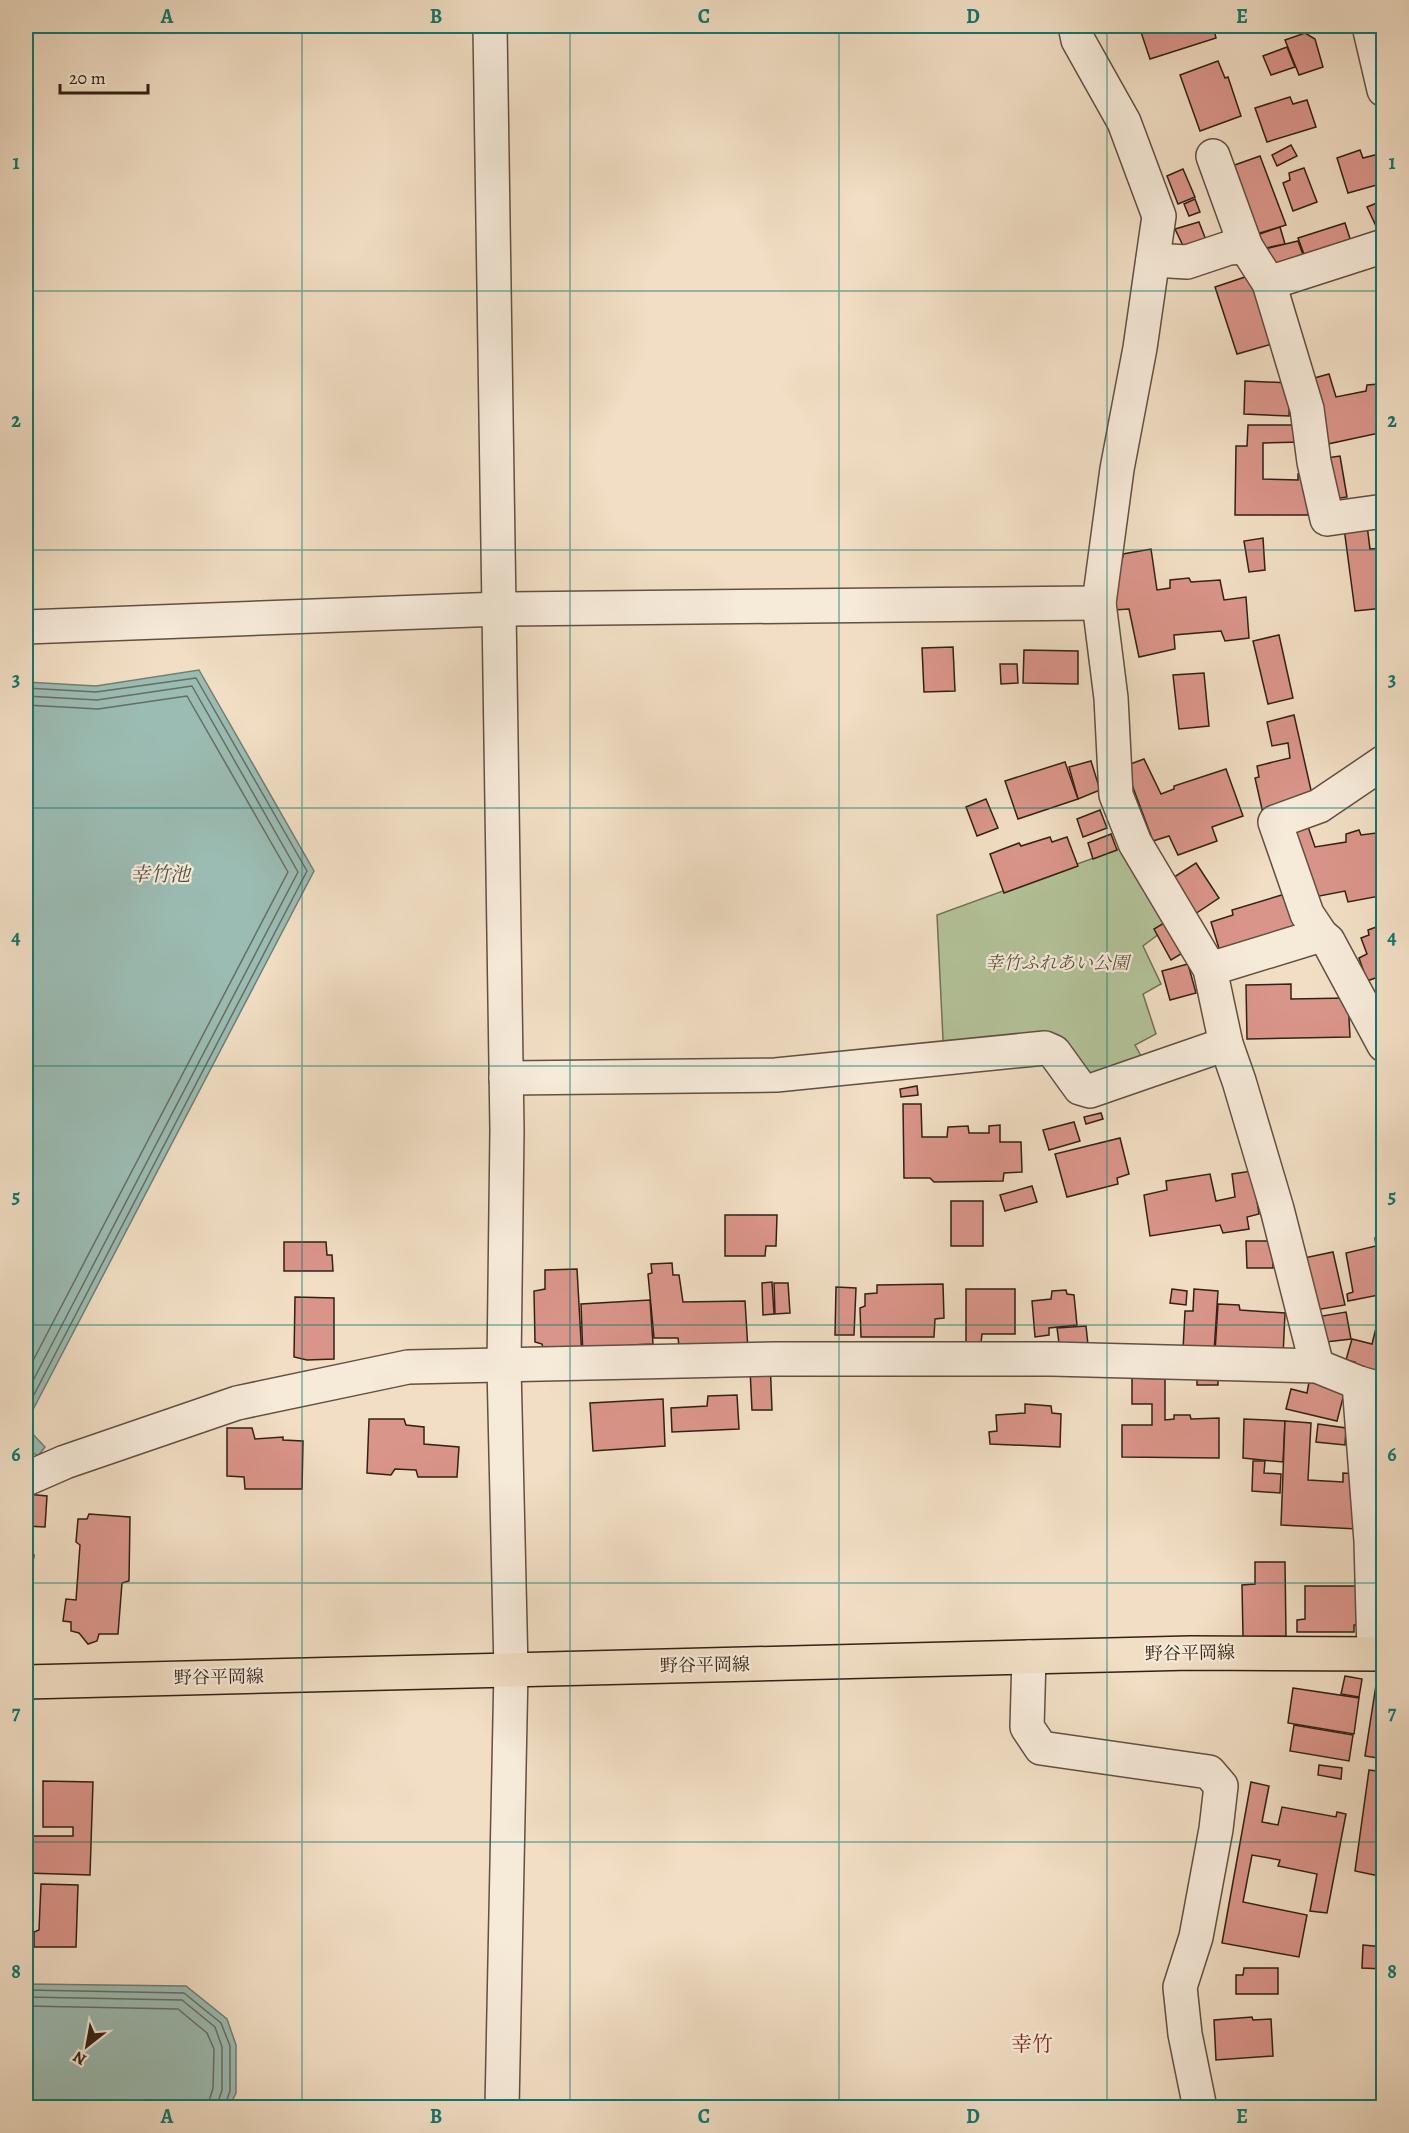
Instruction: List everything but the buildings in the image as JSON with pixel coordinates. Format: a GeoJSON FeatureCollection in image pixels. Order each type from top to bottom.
{"type":"FeatureCollection","features":[{"type":"Feature","properties":{"kind":"main road","name":"野谷平岡線"},"geometry":{"type":"LineString","coordinates":[[26,1682],[1191,1653],[1379,1653]]}},
{"type":"Feature","properties":{"kind":"street"},"geometry":{"type":"LineString","coordinates":[[490,26],[506,1078],[504,1366],[511,1670],[502,2108]]}},
{"type":"Feature","properties":{"kind":"street"},"geometry":{"type":"LineString","coordinates":[[1075,26],[1078,40],[1124,122],[1159,216],[1140,348],[1117,469],[1099,603],[1111,698],[1116,795],[1135,843],[1210,969],[1226,1044],[1277,1209],[1317,1366]]}},
{"type":"Feature","properties":{"kind":"street"},"geometry":{"type":"LineString","coordinates":[[1369,26],[1383,90]]}},
{"type":"Feature","properties":{"kind":"street"},"geometry":{"type":"LineString","coordinates":[[1213,156],[1246,247],[1269,283],[1307,409],[1314,462],[1326,519],[1383,511]]}},
{"type":"Feature","properties":{"kind":"street"},"geometry":{"type":"LineString","coordinates":[[1269,283],[1383,246]]}},
{"type":"Feature","properties":{"kind":"street"},"geometry":{"type":"LineString","coordinates":[[1153,260],[1187,262],[1229,248],[1246,247]]}},
{"type":"Feature","properties":{"kind":"street"},"geometry":{"type":"LineString","coordinates":[[26,627],[500,609],[1099,603]]}},
{"type":"Feature","properties":{"kind":"street"},"geometry":{"type":"LineString","coordinates":[[1383,762],[1319,806],[1275,822],[1307,914],[1328,941],[1383,1045]]}},
{"type":"Feature","properties":{"kind":"street"},"geometry":{"type":"LineString","coordinates":[[1210,969],[1322,935]]}},
{"type":"Feature","properties":{"kind":"street"},"geometry":{"type":"LineString","coordinates":[[506,1078],[776,1075],[1045,1048],[1054,1052],[1080,1088],[1090,1090],[1226,1044]]}},
{"type":"Feature","properties":{"kind":"street"},"geometry":{"type":"LineString","coordinates":[[26,1479],[65,1462],[237,1403],[408,1367],[775,1359],[1052,1359],[1317,1366],[1371,1387],[1371,1541],[1379,1653]]}},
{"type":"Feature","properties":{"kind":"street"},"geometry":{"type":"LineString","coordinates":[[1029,1657],[1027,1727],[1041,1748],[1209,1772],[1221,1786],[1216,1829],[1196,1937],[1180,1987],[1185,2034],[1200,2108]]}},
{"type":"Feature","properties":{"kind":"green space","name":"幸竹ふれあい公園"},"geometry":{"type":"Polygon","coordinates":[[[1135,843],[1180,918],[1143,946],[1161,984],[1143,994],[1156,1034],[1135,1045],[1149,1070],[1080,1088],[1045,1048],[944,1060],[937,915],[1135,843]]]}},
{"type":"Feature","properties":{"kind":"water","name":"幸竹池"},"geometry":{"type":"Polygon","coordinates":[[[199,670],[314,871],[26,1423],[26,682],[96,686],[199,670]]]}},
{"type":"Feature","properties":{"kind":"water"},"geometry":{"type":"Polygon","coordinates":[[[26,1427],[45,1447],[38,1456],[26,1448],[26,1427]]]}},
{"type":"Feature","properties":{"kind":"water"},"geometry":{"type":"Polygon","coordinates":[[[26,1984],[186,1986],[227,2019],[236,2045],[236,2093],[229,2107],[26,2107],[26,1984]]]}},
{"type":"Feature","properties":{"kind":"district","name":"幸竹"},"geometry":{"type":"Point","coordinates":[1032,2044]}}]}
